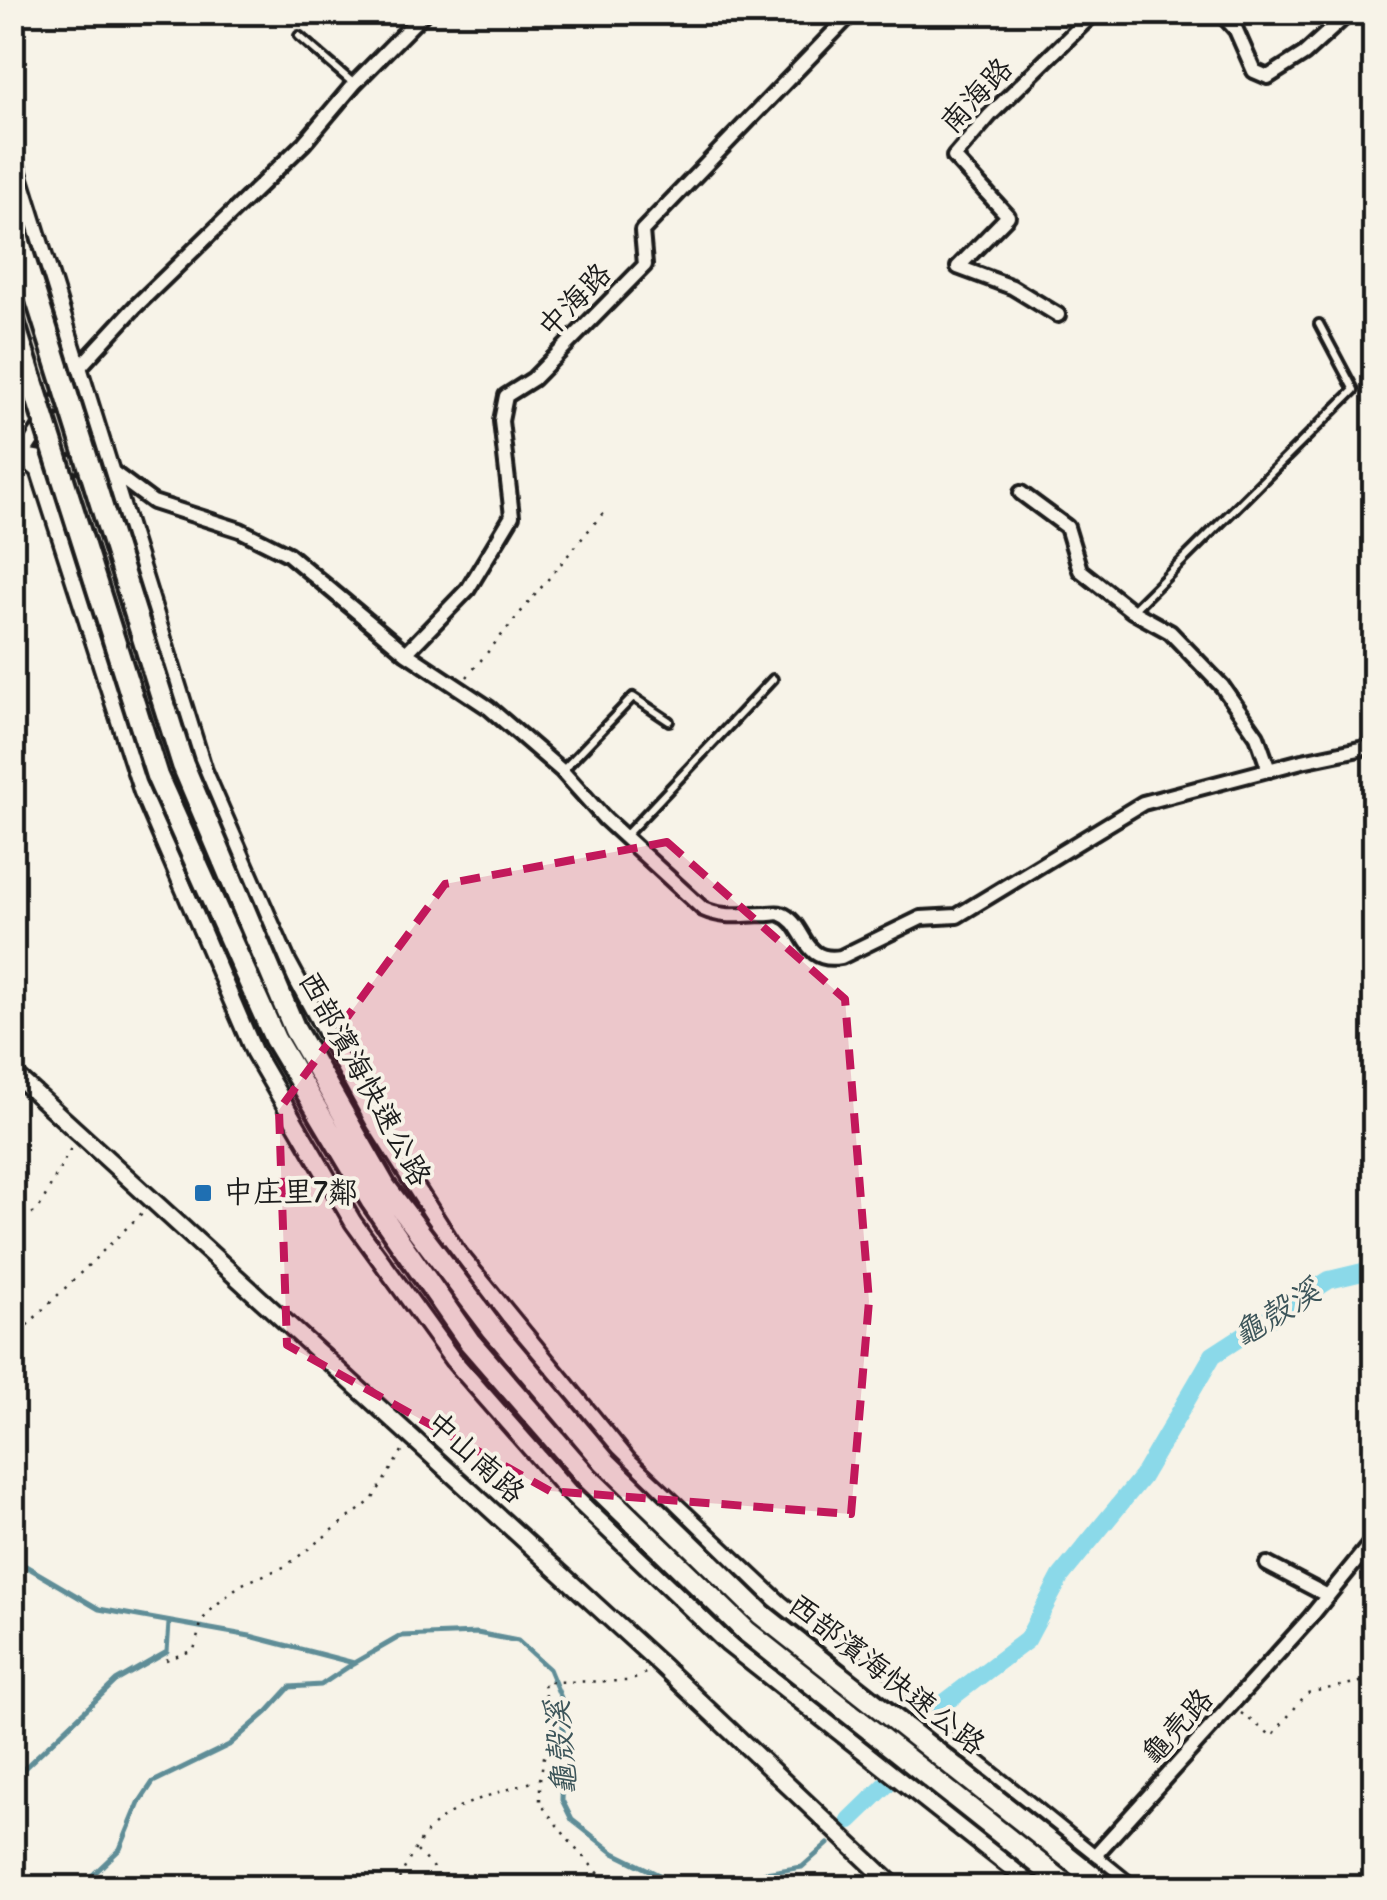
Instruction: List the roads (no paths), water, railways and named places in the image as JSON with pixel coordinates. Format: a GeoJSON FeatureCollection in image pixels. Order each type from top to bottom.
{"type":"FeatureCollection","features":[{"type":"Feature","properties":{"kind":"highway","name":"西部濱海快速公路"},"geometry":{"type":"LineString","coordinates":[[12,220],[183,764],[295,1030],[384,1187],[492,1328],[604,1461],[762,1615],[1107,1888]]}},
{"type":"Feature","properties":{"kind":"highway","name":"西部濱海快速公路"},"geometry":{"type":"LineString","coordinates":[[12,318],[157,776],[275,1039],[371,1200],[469,1341],[588,1478],[746,1631],[1070,1888]]}},
{"type":"Feature","properties":{"kind":"street"},"geometry":{"type":"LineString","coordinates":[[17,454],[79,368],[135,307],[304,143],[354,84],[425,12]]}},
{"type":"Feature","properties":{"kind":"street","name":"中海路"},"geometry":{"type":"LineString","coordinates":[[406,652],[468,589],[512,516],[501,422],[506,396],[534,380],[645,265],[642,231],[853,12]]}},
{"type":"Feature","properties":{"kind":"street","name":"南海路"},"geometry":{"type":"LineString","coordinates":[[1058,315],[1012,287],[958,267],[1008,216],[954,158],[990,115],[1095,12]]}},
{"type":"Feature","properties":{"kind":"street"},"geometry":{"type":"LineString","coordinates":[[1220,12],[1236,30],[1254,72],[1268,77],[1304,54],[1350,12]]}},
{"type":"Feature","properties":{"kind":"street"},"geometry":{"type":"LineString","coordinates":[[12,153],[204,771],[287,960],[375,1123],[456,1252],[628,1460],[779,1603],[1132,1888]]}},
{"type":"Feature","properties":{"kind":"street"},"geometry":{"type":"LineString","coordinates":[[12,422],[17,454],[39,470],[142,791],[254,1052],[353,1222],[453,1360],[568,1492],[727,1643],[1037,1888]]}},
{"type":"Feature","properties":{"kind":"street"},"geometry":{"type":"LineString","coordinates":[[17,454],[110,470],[153,502],[240,530],[288,554],[406,652],[489,708],[562,771],[605,819],[703,909],[717,916],[781,914],[814,953],[828,959],[840,957],[921,918],[957,916],[1143,804],[1374,746]]}},
{"type":"Feature","properties":{"kind":"street"},"geometry":{"type":"LineString","coordinates":[[1020,493],[1067,527],[1080,570],[1132,611],[1170,632],[1222,686],[1257,736],[1269,770]]}},
{"type":"Feature","properties":{"kind":"street","name":"中山南路"},"geometry":{"type":"LineString","coordinates":[[12,1072],[661,1665],[896,1888]]}},
{"type":"Feature","properties":{"kind":"street","name":"龜壳路"},"geometry":{"type":"LineString","coordinates":[[1060,1888],[1094,1858],[1232,1706],[1374,1539]]}},
{"type":"Feature","properties":{"kind":"street"},"geometry":{"type":"LineString","coordinates":[[1267,1564],[1328,1596]]}},
{"type":"Feature","properties":{"kind":"lane"},"geometry":{"type":"LineString","coordinates":[[300,36],[354,84]]}},
{"type":"Feature","properties":{"kind":"lane"},"geometry":{"type":"LineString","coordinates":[[1132,611],[1354,390],[1319,324]]}},
{"type":"Feature","properties":{"kind":"lane"},"geometry":{"type":"LineString","coordinates":[[624,836],[773,679]]}},
{"type":"Feature","properties":{"kind":"lane"},"geometry":{"type":"LineString","coordinates":[[562,771],[633,697],[669,721]]}},
{"type":"Feature","properties":{"kind":"waterway","name":"龜殼溪"},"geometry":{"type":"LineString","coordinates":[[939,1707],[1027,1640],[1061,1576],[1142,1477],[1213,1355],[1329,1280],[1374,1272]]}},
{"type":"Feature","properties":{"kind":"waterway","name":"龜殼溪"},"geometry":{"type":"LineString","coordinates":[[12,1558],[99,1609],[250,1636],[354,1663],[401,1636],[477,1633],[518,1641],[549,1669],[561,1698],[562,1800],[572,1820],[614,1853],[663,1877],[729,1879],[802,1867],[828,1844]]}},
{"type":"Feature","properties":{"kind":"waterway"},"geometry":{"type":"LineString","coordinates":[[12,1780],[116,1681],[167,1652],[169,1623]]}},
{"type":"Feature","properties":{"kind":"waterway"},"geometry":{"type":"LineString","coordinates":[[79,1888],[120,1849],[139,1803],[153,1782],[229,1745],[290,1687],[321,1685],[354,1663]]}},
{"type":"Feature","properties":{"kind":"waterway","name":"龜殼溪"},"geometry":{"type":"LineString","coordinates":[[850,1820],[886,1785]]}},
{"type":"Feature","properties":{"kind":"place","name":"中庄里7鄰"},"geometry":{"type":"Point","coordinates":[203,1193]}}]}
